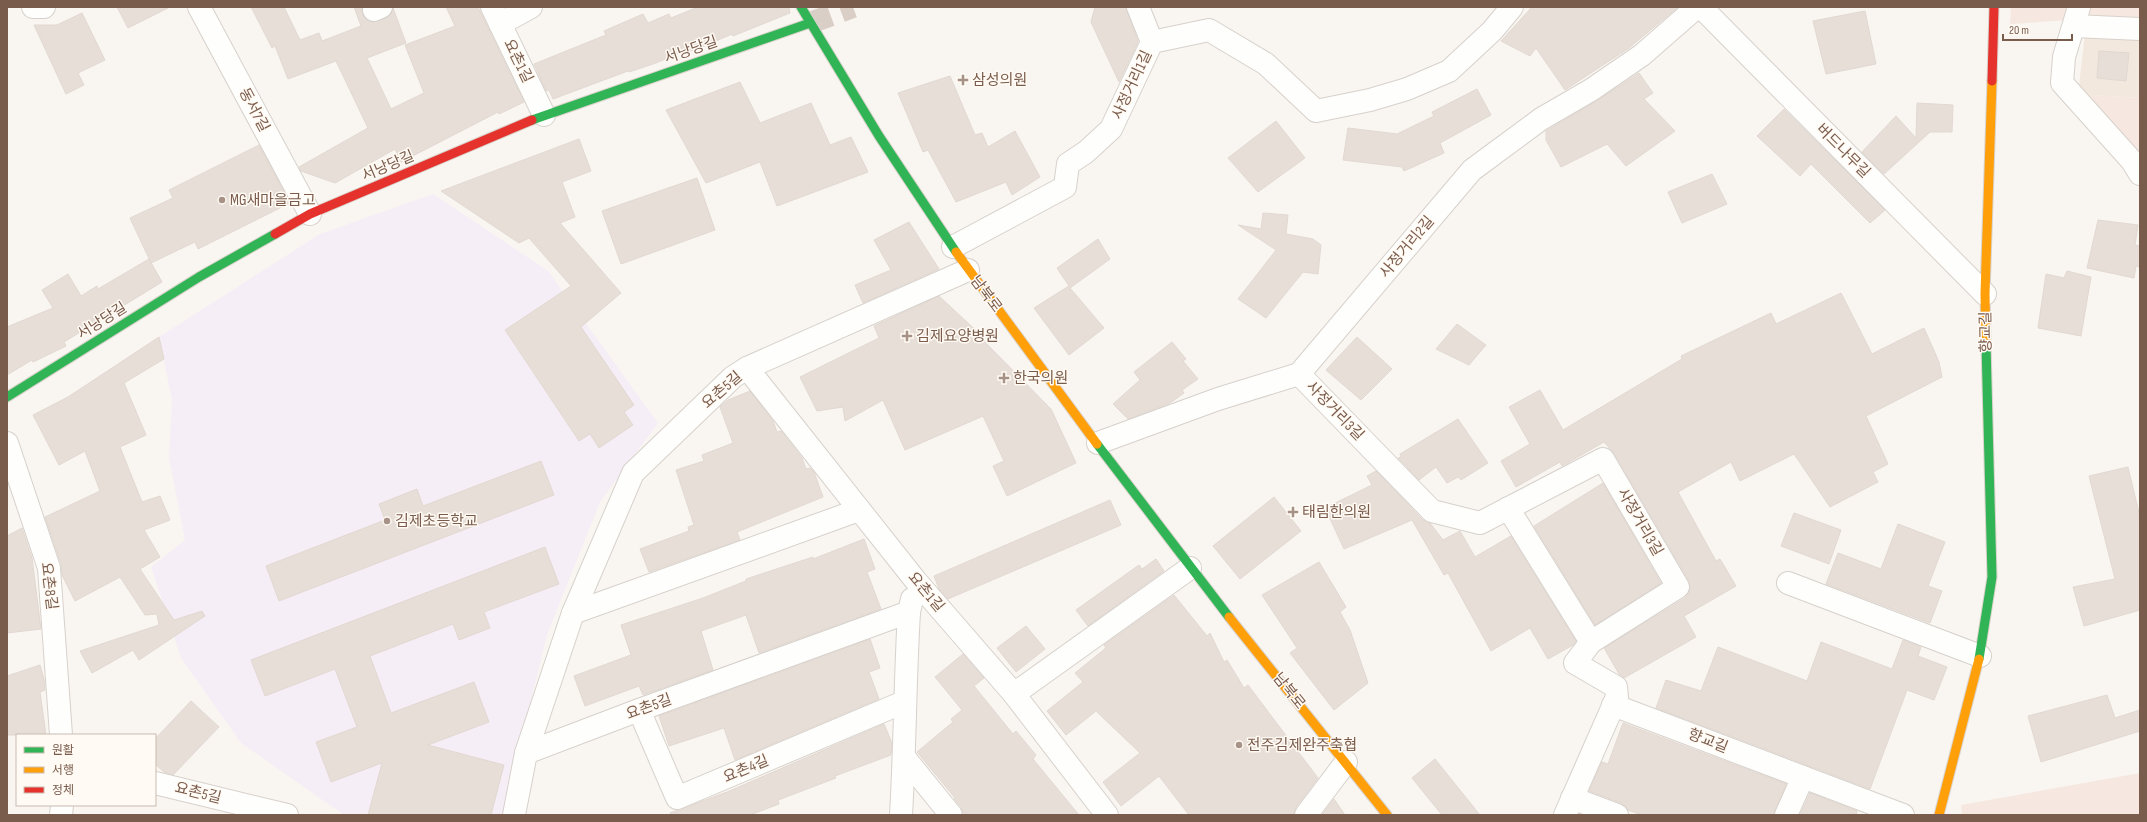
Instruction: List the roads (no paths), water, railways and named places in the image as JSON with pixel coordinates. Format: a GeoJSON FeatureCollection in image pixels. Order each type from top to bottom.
{"type":"FeatureCollection","features":[{"type":"Feature","properties":{"kind":"street"},"geometry":{"type":"LineString","coordinates":[[33,7],[44,7]]}},
{"type":"Feature","properties":{"kind":"street","name":"동서7길"},"geometry":{"type":"LineString","coordinates":[[199,7],[310,214]]}},
{"type":"Feature","properties":{"kind":"street"},"geometry":{"type":"LineString","coordinates":[[496,16],[531,7]]}},
{"type":"Feature","properties":{"kind":"street","name":"남북로"},"geometry":{"type":"LineString","coordinates":[[802,7],[810,23],[879,136],[968,270],[1190,568],[1387,815]]}},
{"type":"Feature","properties":{"kind":"street"},"geometry":{"type":"LineString","coordinates":[[1138,7],[1152,42]]}},
{"type":"Feature","properties":{"kind":"street","name":"사정거리1길"},"geometry":{"type":"LineString","coordinates":[[953,247],[1065,187],[1068,164],[1086,152],[1111,129],[1152,42],[1209,30],[1266,64],[1316,111],[1370,100],[1400,91],[1449,71],[1492,31],[1512,7]]}},
{"type":"Feature","properties":{"kind":"street","name":"사정거리2길"},"geometry":{"type":"LineString","coordinates":[[1299,374],[1472,170],[1541,119],[1591,90],[1642,55],[1697,7]]}},
{"type":"Feature","properties":{"kind":"street","name":"버드나무길"},"geometry":{"type":"LineString","coordinates":[[1701,7],[1985,294]]}},
{"type":"Feature","properties":{"kind":"street","name":"향교길"},"geometry":{"type":"LineString","coordinates":[[1939,815],[1956,743],[1980,656],[1992,577],[1985,294],[1994,7]]}},
{"type":"Feature","properties":{"kind":"street","name":"요촌1길"},"geometry":{"type":"LineString","coordinates":[[496,16],[544,115]]}},
{"type":"Feature","properties":{"kind":"street"},"geometry":{"type":"LineString","coordinates":[[2140,29],[2076,16],[2064,57],[2062,83],[2132,161],[2140,174]]}},
{"type":"Feature","properties":{"kind":"street","name":"서낭당길"},"geometry":{"type":"LineString","coordinates":[[7,397],[199,277],[310,214],[544,115],[810,23]]}},
{"type":"Feature","properties":{"kind":"street","name":"요촌5길"},"geometry":{"type":"LineString","coordinates":[[514,815],[526,753],[573,613],[633,473],[732,377],[747,368],[968,270]]}},
{"type":"Feature","properties":{"kind":"street","name":"요촌1길"},"geometry":{"type":"LineString","coordinates":[[747,368],[916,581],[1014,694],[1107,815]]}},
{"type":"Feature","properties":{"kind":"street"},"geometry":{"type":"LineString","coordinates":[[1098,443],[1218,399],[1299,374]]}},
{"type":"Feature","properties":{"kind":"street","name":"사정거리3길"},"geometry":{"type":"LineString","coordinates":[[1299,374],[1432,511],[1480,523],[1603,459],[1678,587],[1591,642],[1575,663],[1616,687],[1617,697],[1569,806]]}},
{"type":"Feature","properties":{"kind":"street","name":"요촌8길"},"geometry":{"type":"LineString","coordinates":[[7,443],[49,568],[61,734]]}},
{"type":"Feature","properties":{"kind":"street"},"geometry":{"type":"LineString","coordinates":[[1508,508],[1591,642]]}},
{"type":"Feature","properties":{"kind":"street"},"geometry":{"type":"LineString","coordinates":[[573,613],[859,510]]}},
{"type":"Feature","properties":{"kind":"street"},"geometry":{"type":"LineString","coordinates":[[1014,694],[1190,568]]}},
{"type":"Feature","properties":{"kind":"street"},"geometry":{"type":"LineString","coordinates":[[901,815],[904,757],[904,702],[909,612],[916,581]]}},
{"type":"Feature","properties":{"kind":"street"},"geometry":{"type":"LineString","coordinates":[[1788,583],[1980,656]]}},
{"type":"Feature","properties":{"kind":"street","name":"요촌5길"},"geometry":{"type":"LineString","coordinates":[[526,753],[909,612]]}},
{"type":"Feature","properties":{"kind":"street","name":"요촌4길"},"geometry":{"type":"LineString","coordinates":[[640,710],[677,798],[904,702]]}},
{"type":"Feature","properties":{"kind":"street","name":"향교길"},"geometry":{"type":"LineString","coordinates":[[1613,705],[1903,815]]}},
{"type":"Feature","properties":{"kind":"street"},"geometry":{"type":"LineString","coordinates":[[904,757],[951,815]]}},
{"type":"Feature","properties":{"kind":"street"},"geometry":{"type":"LineString","coordinates":[[1306,815],[1346,762]]}},
{"type":"Feature","properties":{"kind":"street"},"geometry":{"type":"LineString","coordinates":[[1786,815],[1803,777]]}},
{"type":"Feature","properties":{"kind":"street","name":"요촌5길"},"geometry":{"type":"LineString","coordinates":[[156,783],[283,814]]}},
{"type":"Feature","properties":{"kind":"street"},"geometry":{"type":"LineString","coordinates":[[1569,806],[1617,815]]}},
{"type":"Feature","properties":{"kind":"tunnel"},"geometry":{"type":"LineString","coordinates":[[810,23],[853,7]]}},
{"type":"Feature","properties":{"kind":"place","name":"삼성의원"},"geometry":{"type":"Point","coordinates":[963,80]}},
{"type":"Feature","properties":{"kind":"place","name":"MG새마을금고"},"geometry":{"type":"Point","coordinates":[222,200]}},
{"type":"Feature","properties":{"kind":"place","name":"김제요양병원"},"geometry":{"type":"Point","coordinates":[907,336]}},
{"type":"Feature","properties":{"kind":"place","name":"한국의원"},"geometry":{"type":"Point","coordinates":[1004,378]}},
{"type":"Feature","properties":{"kind":"place","name":"태림한의원"},"geometry":{"type":"Point","coordinates":[1293,512]}},
{"type":"Feature","properties":{"kind":"place","name":"김제초등학교"},"geometry":{"type":"Point","coordinates":[387,521]}},
{"type":"Feature","properties":{"kind":"place","name":"전주김제완주축협"},"geometry":{"type":"Point","coordinates":[1239,745]}}]}
